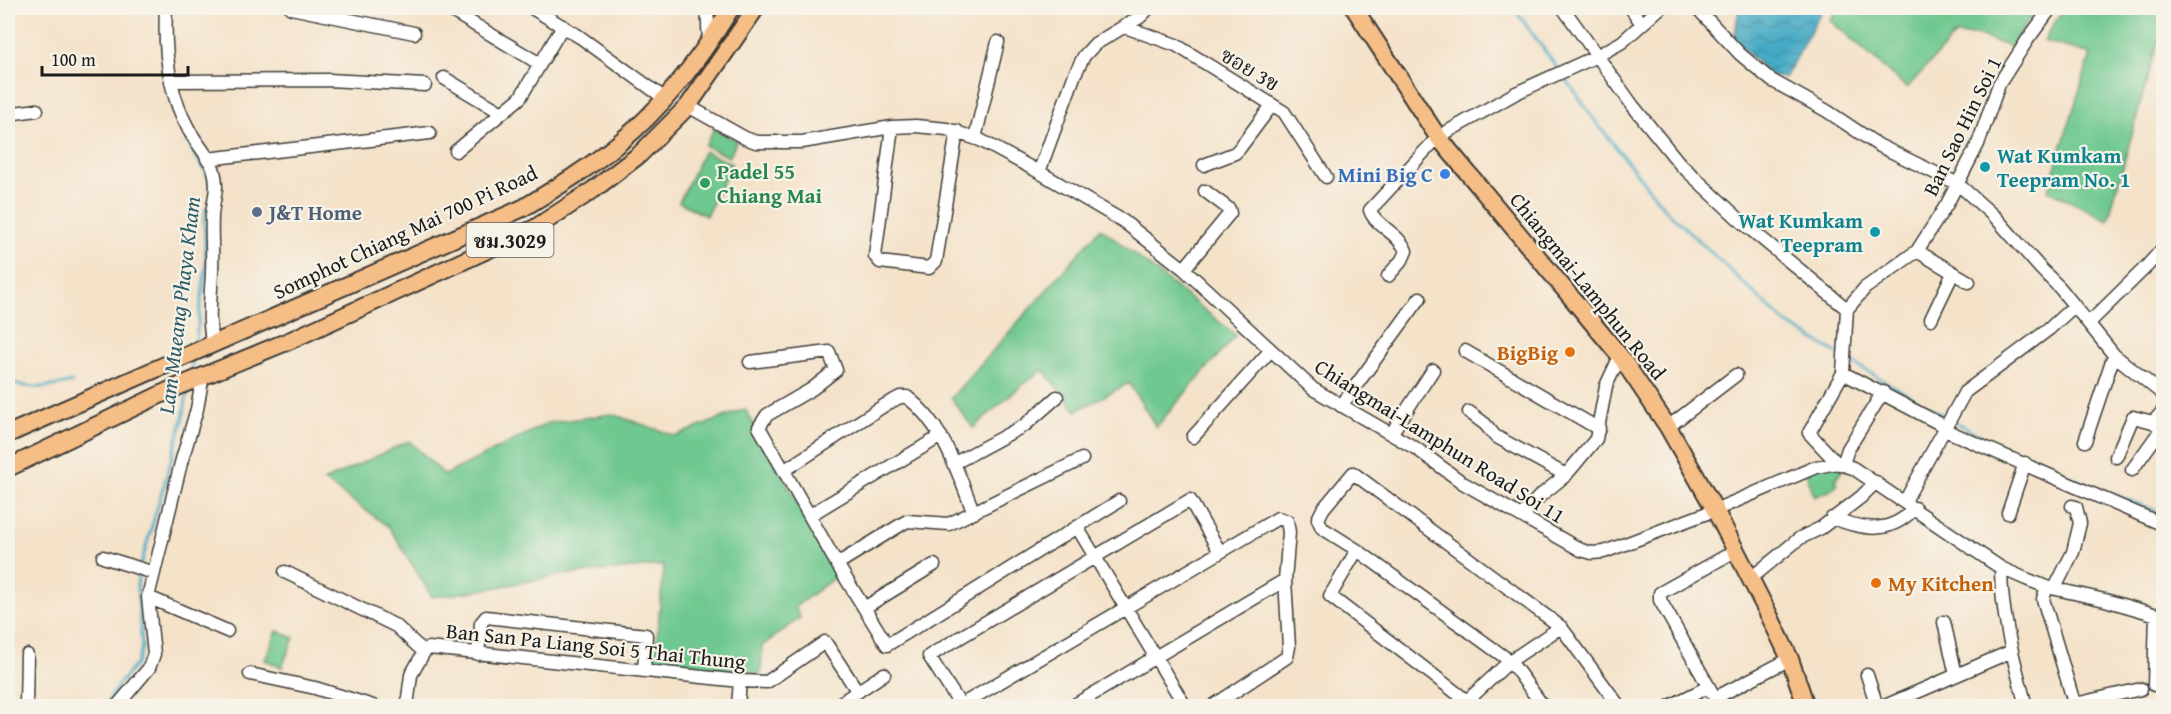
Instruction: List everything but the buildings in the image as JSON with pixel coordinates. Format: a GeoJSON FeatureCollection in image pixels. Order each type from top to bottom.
{"type":"FeatureCollection","features":[{"type":"Feature","properties":{"kind":"main road","name":"Somphot Chiang Mai 700 Pi Road"},"geometry":{"type":"LineString","coordinates":[[8,433],[523,208],[574,177],[621,142],[664,99],[709,42],[730,8]]}},
{"type":"Feature","properties":{"kind":"main road","name":"ชม.3029"},"geometry":{"type":"LineString","coordinates":[[9,468],[172,389],[291,340],[535,228],[593,190],[639,155],[688,106],[756,8]]}},
{"type":"Feature","properties":{"kind":"main road","name":"Chiangmai-Lamphun Road"},"geometry":{"type":"LineString","coordinates":[[1354,8],[1438,137],[1620,356],[1668,426],[1715,510],[1790,659],[1806,706]]}},
{"type":"Feature","properties":{"kind":"street"},"geometry":{"type":"LineString","coordinates":[[166,8],[165,37],[178,111],[193,139],[214,168],[217,191],[212,213],[212,268],[207,347]]}},
{"type":"Feature","properties":{"kind":"street"},"geometry":{"type":"LineString","coordinates":[[291,8],[414,33]]}},
{"type":"Feature","properties":{"kind":"street"},"geometry":{"type":"LineString","coordinates":[[447,8],[540,64]]}},
{"type":"Feature","properties":{"kind":"street"},"geometry":{"type":"LineString","coordinates":[[532,8],[563,26],[664,99]]}},
{"type":"Feature","properties":{"kind":"street"},"geometry":{"type":"LineString","coordinates":[[707,8],[709,42]]}},
{"type":"Feature","properties":{"kind":"street"},"geometry":{"type":"LineString","coordinates":[[1040,172],[1075,74],[1084,56],[1095,44],[1125,27],[1147,8]]}},
{"type":"Feature","properties":{"kind":"street"},"geometry":{"type":"LineString","coordinates":[[1563,8],[1633,106],[1680,164],[1743,223],[1846,309],[1843,373],[1809,433],[1840,463],[1876,482],[2001,568],[2051,588],[2161,616],[2154,685]]}},
{"type":"Feature","properties":{"kind":"street"},"geometry":{"type":"LineString","coordinates":[[1631,8],[1642,24]]}},
{"type":"Feature","properties":{"kind":"street"},"geometry":{"type":"LineString","coordinates":[[1388,276],[1402,260],[1406,251],[1404,245],[1372,216],[1370,210],[1438,137],[1516,93],[1569,71],[1622,42],[1660,8]]}},
{"type":"Feature","properties":{"kind":"street"},"geometry":{"type":"LineString","coordinates":[[1697,8],[1740,54],[1771,80],[1827,111],[1878,145],[1959,183],[1995,218],[2089,323],[2114,355],[2161,388]]}},
{"type":"Feature","properties":{"kind":"street","name":"Ban Sao Hin Soi 1"},"geometry":{"type":"LineString","coordinates":[[1846,309],[1865,288],[1917,250],[1959,183],[1978,144],[1999,84],[2051,8]]}},
{"type":"Feature","properties":{"kind":"street"},"geometry":{"type":"LineString","coordinates":[[456,151],[520,98],[563,26]]}},
{"type":"Feature","properties":{"kind":"street","name":"ซอย 3ข"},"geometry":{"type":"LineString","coordinates":[[1125,27],[1176,45],[1284,112],[1326,177]]}},
{"type":"Feature","properties":{"kind":"street"},"geometry":{"type":"LineString","coordinates":[[975,138],[998,42]]}},
{"type":"Feature","properties":{"kind":"street"},"geometry":{"type":"LineString","coordinates":[[444,78],[502,113]]}},
{"type":"Feature","properties":{"kind":"street"},"geometry":{"type":"LineString","coordinates":[[171,81],[328,80],[425,85]]}},
{"type":"Feature","properties":{"kind":"street"},"geometry":{"type":"LineString","coordinates":[[1204,165],[1235,153],[1272,105]]}},
{"type":"Feature","properties":{"kind":"street","name":"Chiangmai-Lamphun Road Soi 11"},"geometry":{"type":"LineString","coordinates":[[688,106],[756,142],[802,142],[892,127],[916,126],[957,131],[975,138],[1040,172],[1124,221],[1184,269],[1307,385],[1417,449],[1463,483],[1581,550],[1592,553],[1604,552],[1715,510],[1816,467],[1840,463]]}},
{"type":"Feature","properties":{"kind":"street"},"geometry":{"type":"LineString","coordinates":[[8,114],[37,110]]}},
{"type":"Feature","properties":{"kind":"street"},"geometry":{"type":"LineString","coordinates":[[892,127],[875,256],[880,262],[929,268],[936,261],[957,131]]}},
{"type":"Feature","properties":{"kind":"street"},"geometry":{"type":"LineString","coordinates":[[207,159],[430,133]]}},
{"type":"Feature","properties":{"kind":"street"},"geometry":{"type":"LineString","coordinates":[[1184,269],[1230,213],[1229,209],[1216,197],[1205,190]]}},
{"type":"Feature","properties":{"kind":"street"},"geometry":{"type":"LineString","coordinates":[[1917,250],[1969,282]]}},
{"type":"Feature","properties":{"kind":"street"},"geometry":{"type":"LineString","coordinates":[[2089,323],[2161,253]]}},
{"type":"Feature","properties":{"kind":"street"},"geometry":{"type":"LineString","coordinates":[[1931,319],[1953,273]]}},
{"type":"Feature","properties":{"kind":"street"},"geometry":{"type":"LineString","coordinates":[[1341,406],[1420,298]]}},
{"type":"Feature","properties":{"kind":"street"},"geometry":{"type":"LineString","coordinates":[[1832,518],[1857,527],[1888,527],[1904,520],[1965,392],[2049,329],[2074,306]]}},
{"type":"Feature","properties":{"kind":"street"},"geometry":{"type":"LineString","coordinates":[[1193,437],[1270,351]]}},
{"type":"Feature","properties":{"kind":"street"},"geometry":{"type":"LineString","coordinates":[[1465,351],[1599,429]]}},
{"type":"Feature","properties":{"kind":"street"},"geometry":{"type":"LineString","coordinates":[[750,362],[830,352],[836,370],[812,388],[767,415],[759,427],[886,645],[1119,501]]}},
{"type":"Feature","properties":{"kind":"street"},"geometry":{"type":"LineString","coordinates":[[2085,441],[2114,355]]}},
{"type":"Feature","properties":{"kind":"street"},"geometry":{"type":"LineString","coordinates":[[1522,515],[1540,496],[1566,475],[1596,439],[1606,386],[1620,356]]}},
{"type":"Feature","properties":{"kind":"street"},"geometry":{"type":"LineString","coordinates":[[1391,434],[1433,370]]}},
{"type":"Feature","properties":{"kind":"street"},"geometry":{"type":"LineString","coordinates":[[1843,373],[1883,392],[1946,428],[2163,525]]}},
{"type":"Feature","properties":{"kind":"street"},"geometry":{"type":"LineString","coordinates":[[1668,426],[1736,375]]}},
{"type":"Feature","properties":{"kind":"street"},"geometry":{"type":"LineString","coordinates":[[117,706],[148,668],[154,654],[148,597],[150,572],[197,409],[200,377]]}},
{"type":"Feature","properties":{"kind":"street"},"geometry":{"type":"LineString","coordinates":[[1840,463],[1883,392]]}},
{"type":"Feature","properties":{"kind":"street"},"geometry":{"type":"LineString","coordinates":[[785,470],[900,397],[907,397],[931,419],[941,436],[974,513]]}},
{"type":"Feature","properties":{"kind":"street"},"geometry":{"type":"LineString","coordinates":[[953,464],[1025,425],[1057,397]]}},
{"type":"Feature","properties":{"kind":"street"},"geometry":{"type":"LineString","coordinates":[[2153,422],[2163,410]]}},
{"type":"Feature","properties":{"kind":"street"},"geometry":{"type":"LineString","coordinates":[[1469,412],[1485,424],[1495,436],[1566,475]]}},
{"type":"Feature","properties":{"kind":"street"},"geometry":{"type":"LineString","coordinates":[[2116,457],[2133,417],[2153,422],[2160,427],[2160,431],[2132,470]]}},
{"type":"Feature","properties":{"kind":"street"},"geometry":{"type":"LineString","coordinates":[[810,514],[941,436]]}},
{"type":"Feature","properties":{"kind":"street"},"geometry":{"type":"LineString","coordinates":[[837,564],[907,521],[949,524],[1082,459]]}},
{"type":"Feature","properties":{"kind":"street"},"geometry":{"type":"LineString","coordinates":[[2008,513],[2025,463]]}},
{"type":"Feature","properties":{"kind":"street"},"geometry":{"type":"LineString","coordinates":[[1543,706],[1510,661],[1357,550],[1322,528],[1318,519],[1323,509],[1353,473],[1561,627],[1619,706]]}},
{"type":"Feature","properties":{"kind":"street"},"geometry":{"type":"LineString","coordinates":[[1750,579],[1800,538],[1821,528],[1861,497],[1876,482]]}},
{"type":"Feature","properties":{"kind":"street"},"geometry":{"type":"LineString","coordinates":[[1213,706],[1287,657],[1289,647],[1285,579],[1289,532],[1287,521],[1278,518],[1220,552],[1126,606],[961,706],[929,656],[1190,500],[1220,552]]}},
{"type":"Feature","properties":{"kind":"street"},"geometry":{"type":"LineString","coordinates":[[2072,506],[2076,507],[2080,523],[2073,552],[2043,600],[2075,705],[2141,689]]}},
{"type":"Feature","properties":{"kind":"street"},"geometry":{"type":"LineString","coordinates":[[1077,527],[1185,706]]}},
{"type":"Feature","properties":{"kind":"street"},"geometry":{"type":"LineString","coordinates":[[1357,550],[1330,596],[1469,704],[1510,661],[1561,627]]}},
{"type":"Feature","properties":{"kind":"street"},"geometry":{"type":"LineString","coordinates":[[1735,551],[1660,593],[1660,600],[1715,698],[1790,659]]}},
{"type":"Feature","properties":{"kind":"street"},"geometry":{"type":"LineString","coordinates":[[103,557],[150,572]]}},
{"type":"Feature","properties":{"kind":"street"},"geometry":{"type":"LineString","coordinates":[[864,609],[934,566]]}},
{"type":"Feature","properties":{"kind":"street"},"geometry":{"type":"LineString","coordinates":[[2001,568],[2001,591],[2012,651],[2026,706]]}},
{"type":"Feature","properties":{"kind":"street"},"geometry":{"type":"LineString","coordinates":[[285,572],[396,627],[424,652],[411,675],[407,706]]}},
{"type":"Feature","properties":{"kind":"street"},"geometry":{"type":"LineString","coordinates":[[1073,706],[1285,579]]}},
{"type":"Feature","properties":{"kind":"street"},"geometry":{"type":"LineString","coordinates":[[148,597],[227,631]]}},
{"type":"Feature","properties":{"kind":"street"},"geometry":{"type":"LineString","coordinates":[[478,654],[481,623],[486,617],[646,635],[645,671]]}},
{"type":"Feature","properties":{"kind":"street"},"geometry":{"type":"LineString","coordinates":[[1944,622],[1956,675]]}},
{"type":"Feature","properties":{"kind":"street","name":"Ban San Pa Liang Soi 5 Thai Thung"},"geometry":{"type":"LineString","coordinates":[[424,652],[429,648],[767,682],[825,642],[858,692]]}},
{"type":"Feature","properties":{"kind":"street"},"geometry":{"type":"LineString","coordinates":[[1885,706],[2012,651]]}},
{"type":"Feature","properties":{"kind":"street"},"geometry":{"type":"LineString","coordinates":[[26,706],[27,656]]}},
{"type":"Feature","properties":{"kind":"street"},"geometry":{"type":"LineString","coordinates":[[250,674],[315,688],[373,706]]}},
{"type":"Feature","properties":{"kind":"street"},"geometry":{"type":"LineString","coordinates":[[836,706],[884,674]]}},
{"type":"Feature","properties":{"kind":"street"},"geometry":{"type":"LineString","coordinates":[[1867,675],[1877,706]]}},
{"type":"Feature","properties":{"kind":"street"},"geometry":{"type":"LineString","coordinates":[[738,706],[740,681]]}},
{"type":"Feature","properties":{"kind":"street"},"geometry":{"type":"LineString","coordinates":[[1670,706],[1708,687]]}},
{"type":"Feature","properties":{"kind":"green space"},"geometry":{"type":"Polygon","coordinates":[[[1837,8],[2037,8],[2011,47],[1976,35],[1955,35],[1907,88],[1830,20],[1837,8]]]}},
{"type":"Feature","properties":{"kind":"green space"},"geometry":{"type":"Polygon","coordinates":[[[2063,8],[2075,8],[2101,18],[2105,8],[2163,8],[2163,43],[2158,41],[2108,220],[2048,190],[2091,54],[2044,41],[2063,8]]]}},
{"type":"Feature","properties":{"kind":"green space"},"geometry":{"type":"Polygon","coordinates":[[[714,129],[737,140],[729,157],[705,146],[714,129]]]}},
{"type":"Feature","properties":{"kind":"green space","name":"Padel 55 Chiang Mai"},"geometry":{"type":"Polygon","coordinates":[[[704,151],[732,164],[706,216],[679,202],[704,151]]]}},
{"type":"Feature","properties":{"kind":"green space"},"geometry":{"type":"Polygon","coordinates":[[[1101,228],[1236,335],[1156,427],[1129,383],[1076,411],[1043,370],[973,428],[951,398],[1101,228]]]}},
{"type":"Feature","properties":{"kind":"green space"},"geometry":{"type":"Polygon","coordinates":[[[745,409],[838,575],[795,607],[800,618],[762,646],[761,674],[654,666],[664,565],[562,575],[432,597],[389,527],[324,481],[409,441],[445,475],[548,423],[612,414],[676,436],[745,409]]]}},
{"type":"Feature","properties":{"kind":"green space"},"geometry":{"type":"Polygon","coordinates":[[[1828,462],[1843,469],[1835,480],[1838,483],[1831,490],[1814,497],[1806,473],[1828,462]]]}},
{"type":"Feature","properties":{"kind":"green space"},"geometry":{"type":"Polygon","coordinates":[[[277,631],[294,638],[282,667],[265,660],[277,631]]]}},
{"type":"Feature","properties":{"kind":"water"},"geometry":{"type":"Polygon","coordinates":[[[1739,8],[1823,8],[1785,78],[1771,76],[1734,39],[1739,8]]]}},
{"type":"Feature","properties":{"kind":"waterway"},"geometry":{"type":"LineString","coordinates":[[1514,8],[1558,69]]}},
{"type":"Feature","properties":{"kind":"waterway"},"geometry":{"type":"LineString","coordinates":[[1564,76],[1593,118],[1665,209],[1786,323],[1840,355]]}},
{"type":"Feature","properties":{"kind":"waterway","name":"Lam Mueang Phaya Kham"},"geometry":{"type":"LineString","coordinates":[[173,109],[193,152],[209,177],[210,186]]}},
{"type":"Feature","properties":{"kind":"waterway","name":"Lam Mueang Phaya Kham"},"geometry":{"type":"LineString","coordinates":[[195,346],[206,266],[204,219],[207,207]]}},
{"type":"Feature","properties":{"kind":"waterway","name":"Lam Mueang Phaya Kham"},"geometry":{"type":"LineString","coordinates":[[190,376],[193,359]]}},
{"type":"Feature","properties":{"kind":"waterway"},"geometry":{"type":"LineString","coordinates":[[1848,360],[1946,417]]}},
{"type":"Feature","properties":{"kind":"waterway"},"geometry":{"type":"LineString","coordinates":[[8,381],[24,386],[40,387],[72,382]]}},
{"type":"Feature","properties":{"kind":"waterway","name":"Lam Mueang Phaya Kham"},"geometry":{"type":"LineString","coordinates":[[141,564],[183,419],[188,388]]}},
{"type":"Feature","properties":{"kind":"waterway"},"geometry":{"type":"LineString","coordinates":[[1952,420],[2029,460],[2164,514]]}},
{"type":"Feature","properties":{"kind":"waterway","name":"Lam Mueang Phaya Kham"},"geometry":{"type":"LineString","coordinates":[[105,706],[118,685],[137,663],[142,647],[137,584],[140,570]]}},
{"type":"Feature","properties":{"kind":"place","name":"Wat Kumkam Teepram No. 1"},"geometry":{"type":"Point","coordinates":[1985,167]}},
{"type":"Feature","properties":{"kind":"place","name":"Mini Big C"},"geometry":{"type":"Point","coordinates":[1445,174]}},
{"type":"Feature","properties":{"kind":"place","name":"Padel 55 Chiang Mai"},"geometry":{"type":"Point","coordinates":[705,183]}},
{"type":"Feature","properties":{"kind":"place","name":"J&T Home"},"geometry":{"type":"Point","coordinates":[257,212]}},
{"type":"Feature","properties":{"kind":"place","name":"Wat Kumkam Teepram"},"geometry":{"type":"Point","coordinates":[1875,232]}},
{"type":"Feature","properties":{"kind":"place","name":"BigBig"},"geometry":{"type":"Point","coordinates":[1570,352]}},
{"type":"Feature","properties":{"kind":"place","name":"My Kitchen"},"geometry":{"type":"Point","coordinates":[1876,583]}}]}
